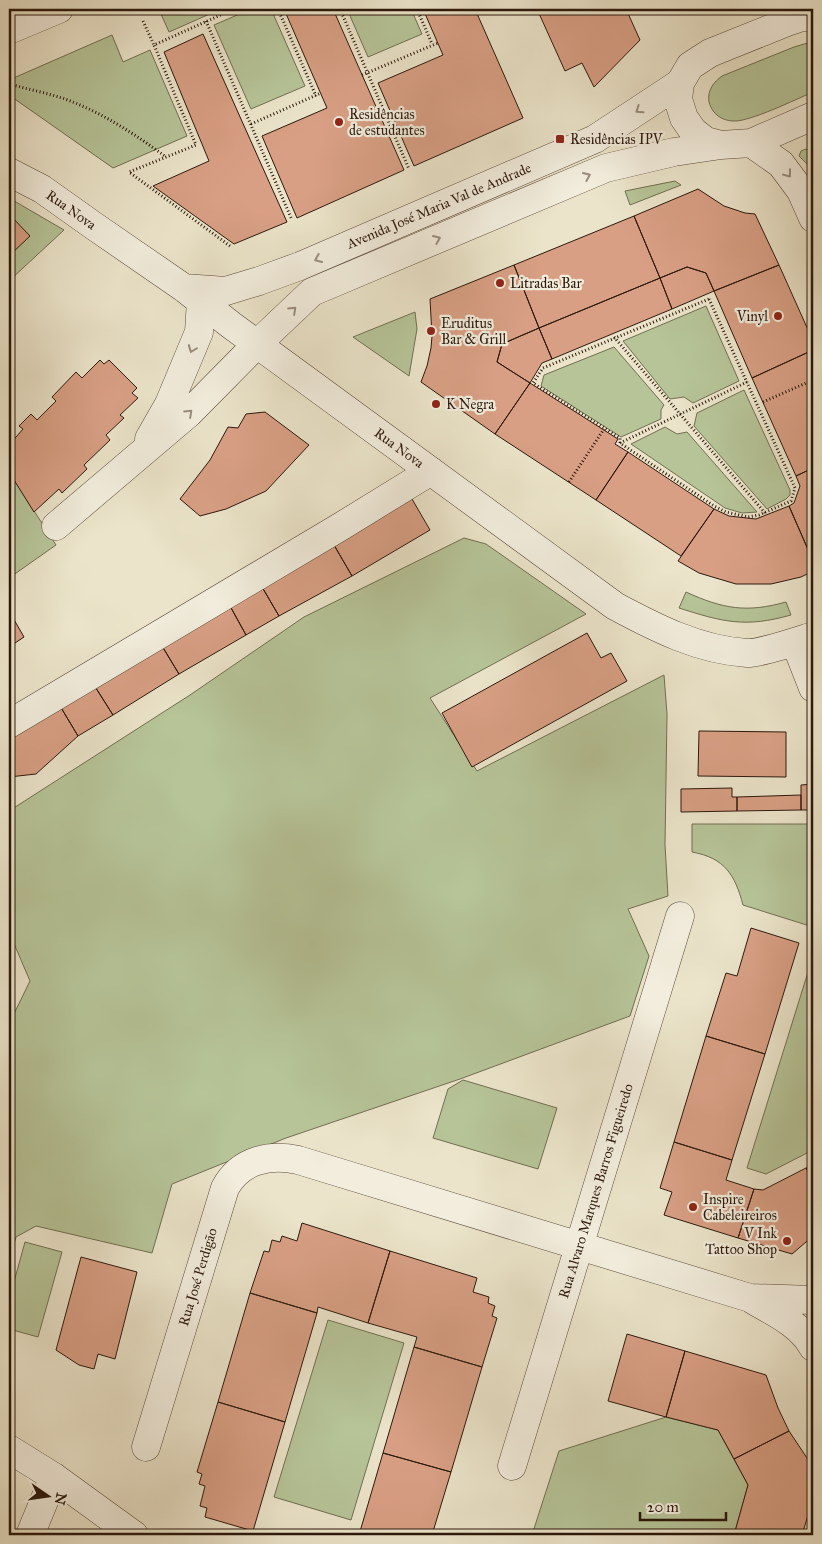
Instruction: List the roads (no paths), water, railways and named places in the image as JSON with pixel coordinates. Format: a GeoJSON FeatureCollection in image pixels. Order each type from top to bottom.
{"type":"FeatureCollection","features":[{"type":"Feature","properties":{"kind":"street"},"geometry":{"type":"LineString","coordinates":[[9,30],[60,9]]}},
{"type":"Feature","properties":{"kind":"street","name":"Avenida José Maria Val de Andrade"},"geometry":{"type":"LineString","coordinates":[[192,295],[226,290],[260,281],[300,266],[595,139],[680,83],[690,66],[710,53],[787,22],[802,17],[813,17]]}},
{"type":"Feature","properties":{"kind":"street"},"geometry":{"type":"LineString","coordinates":[[680,83],[678,99],[684,118],[693,131],[706,141],[720,145]]}},
{"type":"Feature","properties":{"kind":"street"},"geometry":{"type":"LineString","coordinates":[[56,526],[189,414],[257,344],[312,292],[606,168],[674,152],[720,145],[751,143],[813,116]]}},
{"type":"Feature","properties":{"kind":"street"},"geometry":{"type":"LineString","coordinates":[[751,143],[781,164],[801,191],[813,218]]}},
{"type":"Feature","properties":{"kind":"street","name":"Rua Nova"},"geometry":{"type":"LineString","coordinates":[[9,172],[42,189],[192,295],[615,606],[654,627],[698,644],[748,653],[804,638]]}},
{"type":"Feature","properties":{"kind":"street"},"geometry":{"type":"LineString","coordinates":[[139,455],[156,429],[184,371],[198,332],[192,295]]}},
{"type":"Feature","properties":{"kind":"street"},"geometry":{"type":"LineString","coordinates":[[9,724],[431,471]]}},
{"type":"Feature","properties":{"kind":"street"},"geometry":{"type":"LineString","coordinates":[[804,638],[813,688]]}},
{"type":"Feature","properties":{"kind":"street","name":"Rua Alvaro Marques Barros Figueiredo"},"geometry":{"type":"LineString","coordinates":[[512,1466],[680,916]]}},
{"type":"Feature","properties":{"kind":"street","name":"Rua José Perdigão"},"geometry":{"type":"LineString","coordinates":[[146,1447],[225,1188],[245,1165],[265,1158],[275,1157],[298,1160],[750,1298]]}},
{"type":"Feature","properties":{"kind":"street"},"geometry":{"type":"LineString","coordinates":[[750,1298],[813,1300]]}},
{"type":"Feature","properties":{"kind":"street"},"geometry":{"type":"LineString","coordinates":[[750,1298],[793,1325],[804,1334],[813,1347]]}},
{"type":"Feature","properties":{"kind":"street"},"geometry":{"type":"LineString","coordinates":[[9,1449],[54,1477],[134,1535]]}},
{"type":"Feature","properties":{"kind":"street"},"geometry":{"type":"LineString","coordinates":[[30,1535],[54,1477]]}},
{"type":"Feature","properties":{"kind":"place","name":"Residências de estudantes"},"geometry":{"type":"Point","coordinates":[339,122]}},
{"type":"Feature","properties":{"kind":"place","name":"Residências IPV"},"geometry":{"type":"Point","coordinates":[560,139]}},
{"type":"Feature","properties":{"kind":"place","name":"Litradas Bar"},"geometry":{"type":"Point","coordinates":[500,283]}},
{"type":"Feature","properties":{"kind":"place","name":"Vinyl"},"geometry":{"type":"Point","coordinates":[778,316]}},
{"type":"Feature","properties":{"kind":"place","name":"Eruditus Bar & Grill"},"geometry":{"type":"Point","coordinates":[431,331]}},
{"type":"Feature","properties":{"kind":"place","name":"K Negra"},"geometry":{"type":"Point","coordinates":[436,404]}},
{"type":"Feature","properties":{"kind":"place","name":"Inspire Cabeleireiros"},"geometry":{"type":"Point","coordinates":[693,1207]}},
{"type":"Feature","properties":{"kind":"place","name":"V Ink Tattoo Shop"},"geometry":{"type":"Point","coordinates":[787,1241]}}]}
